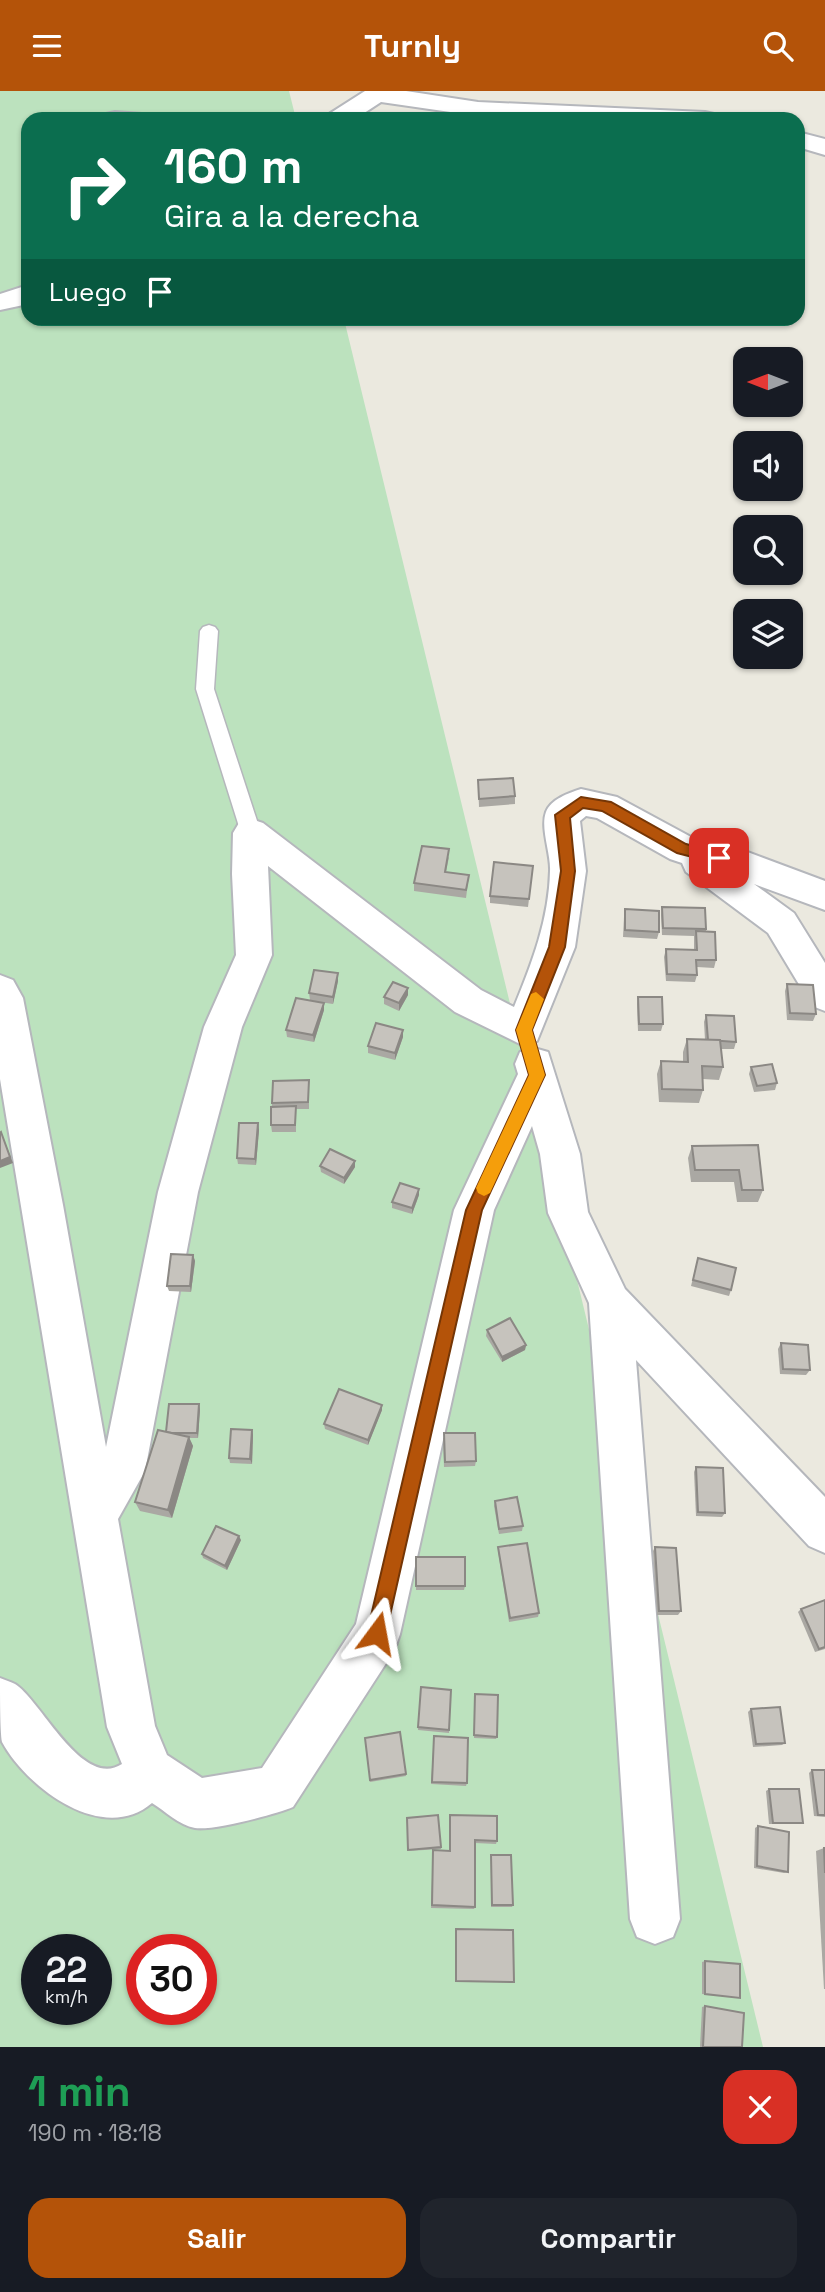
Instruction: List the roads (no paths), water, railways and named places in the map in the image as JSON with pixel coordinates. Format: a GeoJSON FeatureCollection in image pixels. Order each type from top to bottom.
{"type":"FeatureCollection","features":[{"type":"Feature","properties":{"kind":"street"},"geometry":{"type":"LineString","coordinates":[[349,112],[377,94],[478,109],[546,112]]}},
{"type":"Feature","properties":{"kind":"street"},"geometry":{"type":"LineString","coordinates":[[805,141],[825,147]]}},
{"type":"Feature","properties":{"kind":"street"},"geometry":{"type":"LineString","coordinates":[[0,302],[21,297]]}},
{"type":"Feature","properties":{"kind":"street"},"geometry":{"type":"LineString","coordinates":[[825,995],[781,923],[682,849],[606,806],[581,802],[562,815],[568,871],[557,947],[524,1030],[560,1154],[568,1213],[610,1303],[825,1530]]}},
{"type":"Feature","properties":{"kind":"street"},"geometry":{"type":"LineString","coordinates":[[251,833],[468,1001],[524,1030]]}},
{"type":"Feature","properties":{"kind":"street"},"geometry":{"type":"LineString","coordinates":[[94,1517],[124,1471],[178,1192],[223,1027],[254,955],[251,833]]}},
{"type":"Feature","properties":{"kind":"street"},"geometry":{"type":"LineString","coordinates":[[682,849],[737,862],[825,896]]}},
{"type":"Feature","properties":{"kind":"street"},"geometry":{"type":"LineString","coordinates":[[0,991],[4,998],[43,1205],[131,1727],[150,1772],[197,1804],[276,1790],[377,1633],[474,1210],[537,1075]]}},
{"type":"Feature","properties":{"kind":"street"},"geometry":{"type":"LineString","coordinates":[[610,1303],[655,1919]]}},
{"type":"Feature","properties":{"kind":"street"},"geometry":{"type":"LineString","coordinates":[[0,1702],[45,1758],[89,1792],[128,1791],[150,1772]]}},
{"type":"Feature","properties":{"kind":"lane"},"geometry":{"type":"LineString","coordinates":[[209,631],[205,689],[251,833]]}}]}
